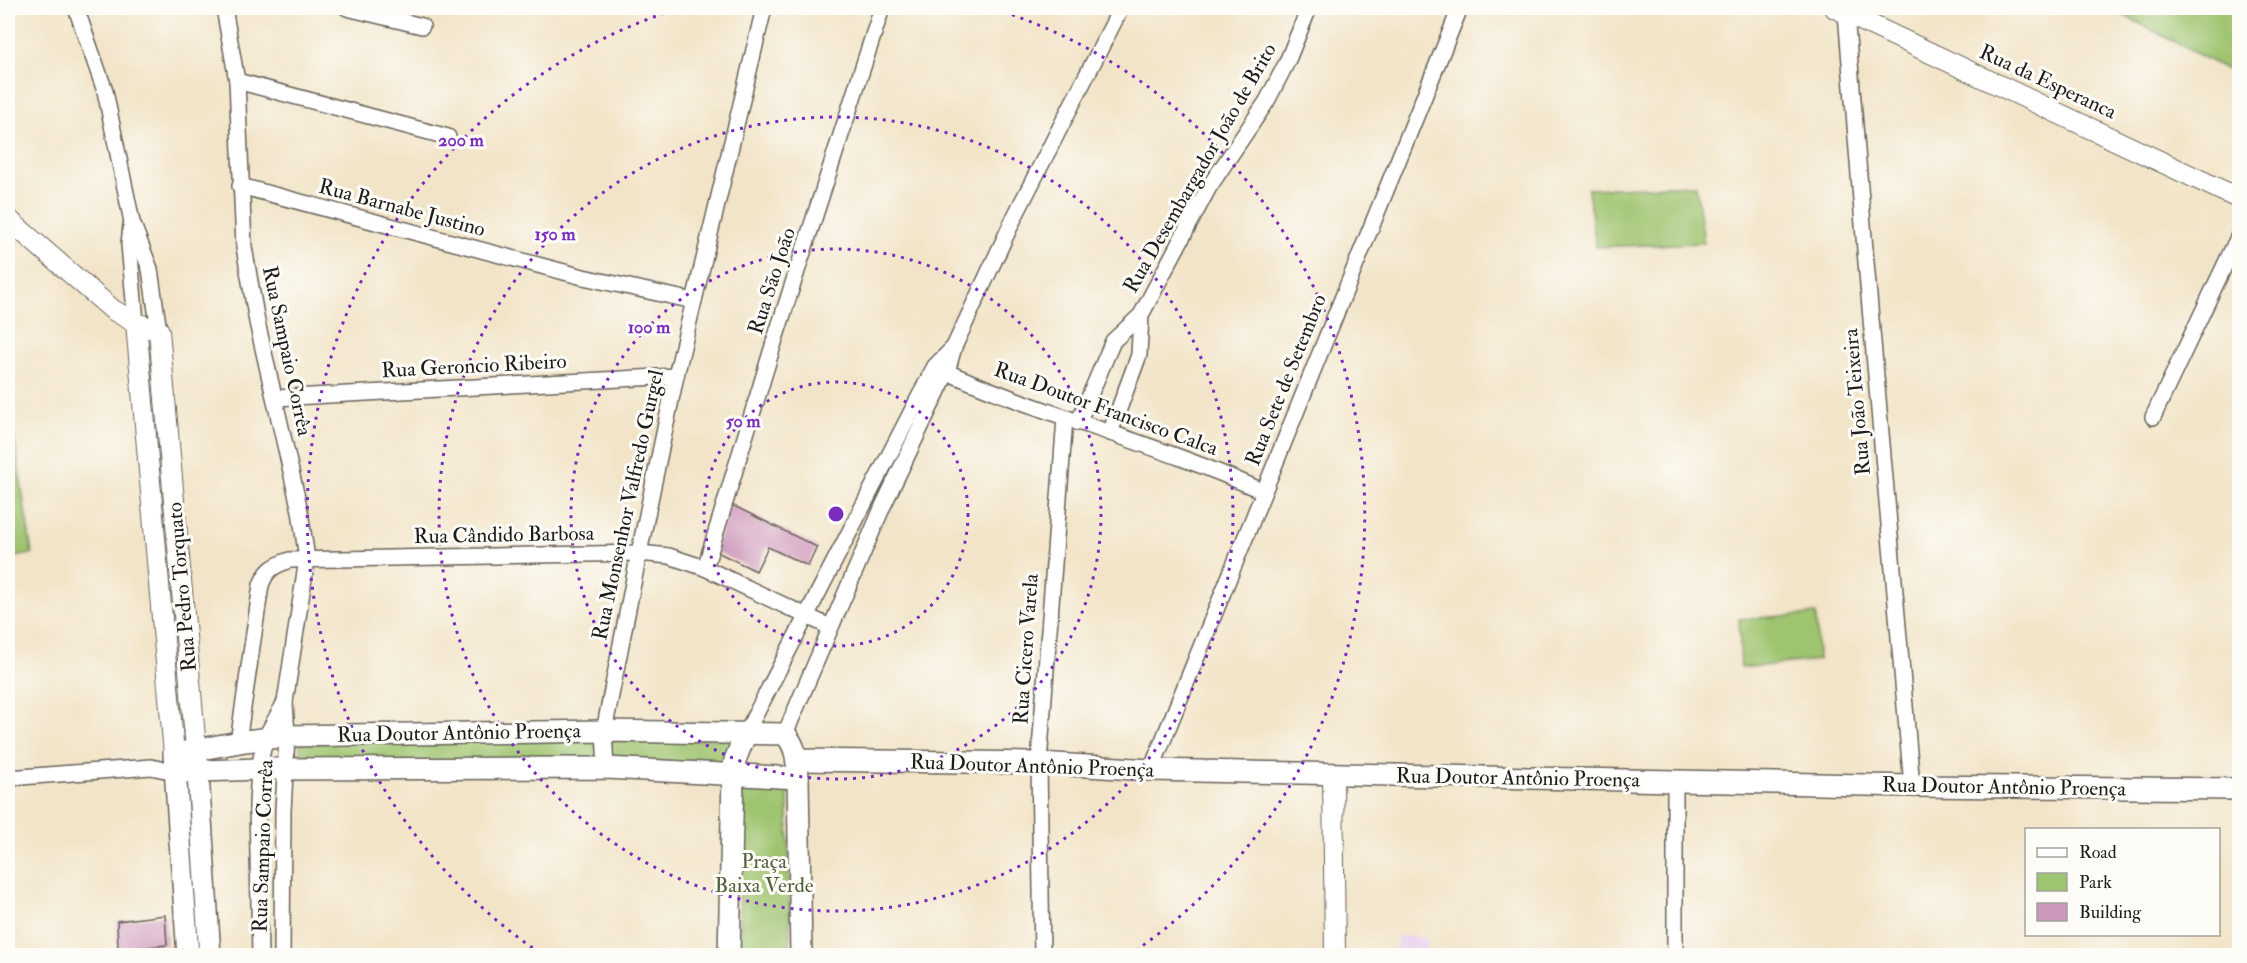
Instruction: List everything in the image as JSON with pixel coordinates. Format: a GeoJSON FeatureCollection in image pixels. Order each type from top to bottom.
{"type":"FeatureCollection","features":[{"type":"Feature","properties":{"kind":"main road","name":"Rua Doutor Antônio Proença"},"geometry":{"type":"LineString","coordinates":[[174,763],[196,749],[287,736],[604,731],[746,733]]}},
{"type":"Feature","properties":{"kind":"main road"},"geometry":{"type":"LineString","coordinates":[[729,956],[733,774],[735,760],[746,733],[785,734],[796,750],[801,956]]}},
{"type":"Feature","properties":{"kind":"main road","name":"Rua Pedro Torquato"},"geometry":{"type":"LineString","coordinates":[[196,749],[210,956]]}},
{"type":"Feature","properties":{"kind":"main road","name":"Rua Doutor Antônio Proença"},"geometry":{"type":"LineString","coordinates":[[174,763],[197,770],[606,768],[733,774]]}},
{"type":"Feature","properties":{"kind":"main road","name":"Rua Pedro Torquato"},"geometry":{"type":"LineString","coordinates":[[174,763],[188,956]]}},
{"type":"Feature","properties":{"kind":"main road","name":"Rua Doutor Antônio Proença"},"geometry":{"type":"LineString","coordinates":[[798,769],[1039,763],[1151,770],[1333,774],[1912,786],[2240,789]]}},
{"type":"Feature","properties":{"kind":"main road"},"geometry":{"type":"LineString","coordinates":[[733,774],[798,769]]}},
{"type":"Feature","properties":{"kind":"main road"},"geometry":{"type":"LineString","coordinates":[[183,882],[205,880]]}},
{"type":"Feature","properties":{"kind":"street","name":"Rua Pedro Torquato"},"geometry":{"type":"LineString","coordinates":[[76,8],[105,91],[132,222],[150,269],[159,331],[196,749]]}},
{"type":"Feature","properties":{"kind":"street","name":"Rua Sampaio Corrêa"},"geometry":{"type":"LineString","coordinates":[[224,8],[237,81],[240,186],[246,258],[257,322],[300,511],[308,559],[285,702],[287,736],[283,812],[282,956]]}},
{"type":"Feature","properties":{"kind":"street"},"geometry":{"type":"LineString","coordinates":[[347,8],[422,27]]}},
{"type":"Feature","properties":{"kind":"street","name":"Rua Monsenhor Valfredo Gurgel"},"geometry":{"type":"LineString","coordinates":[[606,768],[604,731],[639,553],[676,376],[764,8]]}},
{"type":"Feature","properties":{"kind":"street","name":"Rua São João"},"geometry":{"type":"LineString","coordinates":[[705,568],[772,347],[882,8]]}},
{"type":"Feature","properties":{"kind":"street"},"geometry":{"type":"LineString","coordinates":[[746,733],[867,498],[954,347],[1016,216],[1121,8]]}},
{"type":"Feature","properties":{"kind":"street","name":"Rua Desembargador João de Brito"},"geometry":{"type":"LineString","coordinates":[[1071,421],[1113,341],[1141,315],[1209,187],[1272,91],[1287,62],[1309,8]]}},
{"type":"Feature","properties":{"kind":"street","name":"Rua Sete de Setembro"},"geometry":{"type":"LineString","coordinates":[[1151,770],[1262,491],[1460,8]]}},
{"type":"Feature","properties":{"kind":"street","name":"Rua da Esperanca"},"geometry":{"type":"LineString","coordinates":[[1841,10],[2240,199]]}},
{"type":"Feature","properties":{"kind":"street","name":"Rua João Teixeira"},"geometry":{"type":"LineString","coordinates":[[1841,10],[1866,262],[1912,786]]}},
{"type":"Feature","properties":{"kind":"street"},"geometry":{"type":"LineString","coordinates":[[237,81],[448,136]]}},
{"type":"Feature","properties":{"kind":"street","name":"Rua Barnabe Justino"},"geometry":{"type":"LineString","coordinates":[[240,186],[583,277],[694,301]]}},
{"type":"Feature","properties":{"kind":"street"},"geometry":{"type":"LineString","coordinates":[[8,219],[113,310],[136,323],[159,331]]}},
{"type":"Feature","properties":{"kind":"street","name":"Rua Pedro Torquato"},"geometry":{"type":"LineString","coordinates":[[132,222],[129,244],[174,763]]}},
{"type":"Feature","properties":{"kind":"street"},"geometry":{"type":"LineString","coordinates":[[2153,417],[2240,233]]}},
{"type":"Feature","properties":{"kind":"street","name":"Rua Desembargador João de Brito"},"geometry":{"type":"LineString","coordinates":[[1110,433],[1139,355],[1141,315]]}},
{"type":"Feature","properties":{"kind":"street"},"geometry":{"type":"LineString","coordinates":[[785,734],[941,369]]}},
{"type":"Feature","properties":{"kind":"street","name":"Rua Doutor Francisco Calca"},"geometry":{"type":"LineString","coordinates":[[941,369],[1071,421],[1179,457],[1262,491]]}},
{"type":"Feature","properties":{"kind":"street","name":"Rua Geroncio Ribeiro"},"geometry":{"type":"LineString","coordinates":[[275,398],[676,376]]}},
{"type":"Feature","properties":{"kind":"street","name":"Rua Cicero Varela"},"geometry":{"type":"LineString","coordinates":[[1041,956],[1039,763],[1071,421]]}},
{"type":"Feature","properties":{"kind":"street"},"geometry":{"type":"LineString","coordinates":[[867,498],[883,506]]}},
{"type":"Feature","properties":{"kind":"street","name":"Rua Cândido Barbosa"},"geometry":{"type":"LineString","coordinates":[[238,742],[261,585],[265,573],[273,566],[289,560],[639,553],[669,556],[705,568],[830,627]]}},
{"type":"Feature","properties":{"kind":"street","name":"Rua Sampaio Corrêa"},"geometry":{"type":"LineString","coordinates":[[260,956],[257,804],[260,769],[265,738],[285,702]]}},
{"type":"Feature","properties":{"kind":"street"},"geometry":{"type":"LineString","coordinates":[[8,778],[151,767],[174,763]]}},
{"type":"Feature","properties":{"kind":"street"},"geometry":{"type":"LineString","coordinates":[[1333,774],[1335,956]]}},
{"type":"Feature","properties":{"kind":"street"},"geometry":{"type":"LineString","coordinates":[[1675,781],[1675,956]]}},
{"type":"Feature","properties":{"kind":"shaded area"},"geometry":{"type":"Polygon","coordinates":[[[1397,936],[1427,938],[1426,955],[1396,955],[1397,936]]]}},
{"type":"Feature","properties":{"kind":"green space"},"geometry":{"type":"Polygon","coordinates":[[[2110,8],[2239,8],[2239,76],[2110,8]]]}},
{"type":"Feature","properties":{"kind":"green space"},"geometry":{"type":"Polygon","coordinates":[[[1696,185],[1704,243],[1596,247],[1588,189],[1696,185]]]}},
{"type":"Feature","properties":{"kind":"green space"},"geometry":{"type":"Polygon","coordinates":[[[13,432],[32,554],[8,558],[8,433],[13,432]]]}},
{"type":"Feature","properties":{"kind":"green space"},"geometry":{"type":"Polygon","coordinates":[[[1816,614],[1818,660],[1741,668],[1739,619],[1816,614]]]}},
{"type":"Feature","properties":{"kind":"green space"},"geometry":{"type":"Polygon","coordinates":[[[734,739],[726,763],[303,764],[299,743],[734,739]]]}},
{"type":"Feature","properties":{"kind":"green space","name":"Praça Baixa Verde"},"geometry":{"type":"Polygon","coordinates":[[[739,789],[788,791],[790,955],[740,955],[739,789]]]}},
{"type":"Feature","properties":{"kind":"building"},"geometry":{"type":"Polygon","coordinates":[[[730,504],[817,547],[808,566],[768,547],[756,571],[715,551],[730,504]]]}},
{"type":"Feature","properties":{"kind":"building"},"geometry":{"type":"Polygon","coordinates":[[[165,915],[167,945],[118,950],[117,921],[165,915]]]}}]}
